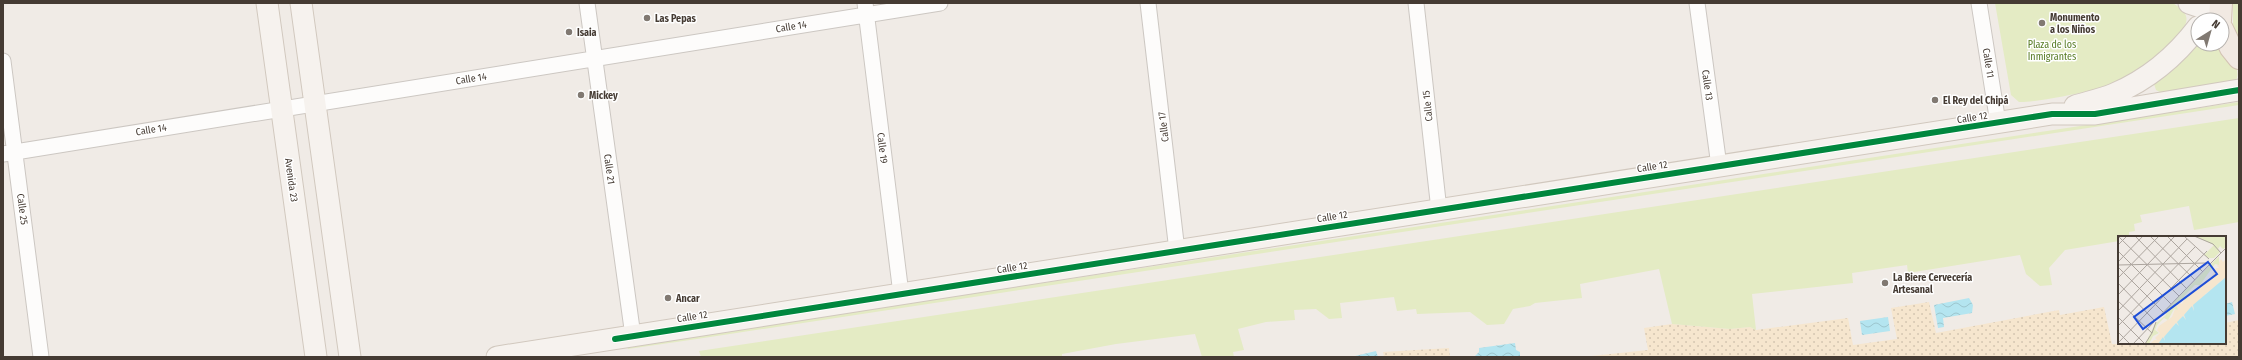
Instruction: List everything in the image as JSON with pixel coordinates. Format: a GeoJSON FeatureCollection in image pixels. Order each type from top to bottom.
{"type":"FeatureCollection","features":[{"type":"Feature","properties":{"kind":"main road","name":"Avenida 23"},"geometry":{"type":"LineString","coordinates":[[267,3],[316,357]]}},
{"type":"Feature","properties":{"kind":"main road"},"geometry":{"type":"LineString","coordinates":[[301,3],[350,357]]}},
{"type":"Feature","properties":{"kind":"main road"},"geometry":{"type":"LineString","coordinates":[[2189,3],[2212,12]]}},
{"type":"Feature","properties":{"kind":"main road"},"geometry":{"type":"LineString","coordinates":[[2052,114],[2113,95],[2127,88],[2174,55],[2190,36]]}},
{"type":"Feature","properties":{"kind":"main road"},"geometry":{"type":"LineString","coordinates":[[2230,48],[2239,58]]}},
{"type":"Feature","properties":{"kind":"main road"},"geometry":{"type":"LineString","coordinates":[[2052,114],[2095,114],[2239,90]]}},
{"type":"Feature","properties":{"kind":"main road","name":"Calle 12"},"geometry":{"type":"LineString","coordinates":[[497,357],[2052,114]]}},
{"type":"Feature","properties":{"kind":"street","name":"Calle 21"},"geometry":{"type":"LineString","coordinates":[[587,3],[633,336]]}},
{"type":"Feature","properties":{"kind":"street","name":"Calle 14"},"geometry":{"type":"LineString","coordinates":[[9,153],[595,59],[866,8],[940,3]]}},
{"type":"Feature","properties":{"kind":"street","name":"Calle 17"},"geometry":{"type":"LineString","coordinates":[[1148,3],[1177,251]]}},
{"type":"Feature","properties":{"kind":"street","name":"Calle 15"},"geometry":{"type":"LineString","coordinates":[[1416,3],[1439,210]]}},
{"type":"Feature","properties":{"kind":"street","name":"Calle 13"},"geometry":{"type":"LineString","coordinates":[[1697,3],[1719,166]]}},
{"type":"Feature","properties":{"kind":"street","name":"Calle 11"},"geometry":{"type":"LineString","coordinates":[[1979,3],[1998,123]]}},
{"type":"Feature","properties":{"kind":"street","name":"Calle 19"},"geometry":{"type":"LineString","coordinates":[[866,8],[901,294]]}},
{"type":"Feature","properties":{"kind":"street","name":"Calle 25"},"geometry":{"type":"LineString","coordinates":[[3,61],[9,153],[41,357]]}},
{"type":"Feature","properties":{"kind":"sand"},"geometry":{"type":"Polygon","coordinates":[[[1929,302],[1936,333],[2059,310],[2060,315],[2104,307],[2112,344],[2226,344],[2226,323],[2239,320],[2239,357],[1582,357],[1648,350],[1644,328],[1672,324],[1730,329],[1750,327],[1756,330],[1848,318],[1853,345],[1897,339],[1891,308],[1929,302]]]}},
{"type":"Feature","properties":{"kind":"sand"},"geometry":{"type":"Polygon","coordinates":[[[1449,348],[1450,357],[1384,357],[1383,352],[1449,348]]]}},
{"type":"Feature","properties":{"kind":"green space","name":"Plaza de los Inmigrantes"},"geometry":{"type":"Polygon","coordinates":[[[1995,3],[2173,3],[2180,8],[2186,16],[2185,24],[2179,34],[2169,45],[2143,66],[2118,81],[2092,90],[2064,96],[2037,101],[2019,102],[2011,95],[1995,3]]]}},
{"type":"Feature","properties":{"kind":"green space"},"geometry":{"type":"Polygon","coordinates":[[[2233,3],[2239,3],[2239,40],[2233,26],[2233,3]]]}},
{"type":"Feature","properties":{"kind":"green space"},"geometry":{"type":"Polygon","coordinates":[[[2190,50],[2190,52],[2228,52],[2236,66],[2237,71],[2236,80],[2162,93],[2156,90],[2154,84],[2190,50]]]}},
{"type":"Feature","properties":{"kind":"green space"},"geometry":{"type":"Polygon","coordinates":[[[2239,102],[2239,105],[697,339],[628,349],[627,346],[2239,102]]]}},
{"type":"Feature","properties":{"kind":"green space"},"geometry":{"type":"Polygon","coordinates":[[[2239,118],[2239,222],[2194,230],[2189,206],[2140,215],[2142,222],[2134,224],[2135,231],[2129,232],[2129,236],[2118,236],[2118,241],[2065,250],[2049,268],[2052,285],[2040,286],[2026,274],[2020,255],[1908,273],[1907,265],[1852,273],[1853,283],[1752,294],[1756,330],[1750,327],[1730,329],[1672,324],[1659,269],[1580,284],[1582,298],[1535,303],[1530,306],[1513,309],[1504,324],[1487,325],[1470,312],[1417,314],[1416,309],[1397,311],[1394,297],[1340,303],[1342,318],[1329,319],[1316,309],[1294,310],[1295,320],[1266,322],[1238,329],[1244,350],[1233,352],[1234,357],[1202,357],[1195,334],[1116,344],[1062,354],[1062,357],[701,357],[699,351],[2239,118]]]}},
{"type":"Feature","properties":{"kind":"water"},"geometry":{"type":"Polygon","coordinates":[[[1969,298],[1973,305],[1972,313],[1943,318],[1944,327],[1938,328],[1934,305],[1969,298]]]}},
{"type":"Feature","properties":{"kind":"water"},"geometry":{"type":"Polygon","coordinates":[[[2232,302],[2235,314],[2226,316],[2226,304],[2232,302]]]}},
{"type":"Feature","properties":{"kind":"water"},"geometry":{"type":"Polygon","coordinates":[[[1888,317],[1890,331],[1862,335],[1860,321],[1888,317]]]}},
{"type":"Feature","properties":{"kind":"water"},"geometry":{"type":"Polygon","coordinates":[[[1515,343],[1516,350],[1520,352],[1520,357],[1474,357],[1479,352],[1479,348],[1515,343]]]}},
{"type":"Feature","properties":{"kind":"water"},"geometry":{"type":"Polygon","coordinates":[[[1376,351],[1378,357],[1351,357],[1376,351]]]}},
{"type":"Feature","properties":{"kind":"cycle path"},"geometry":{"type":"LineString","coordinates":[[615,339],[2052,114],[2095,114],[2239,90]]}},
{"type":"Feature","properties":{"kind":"place","name":"Las Pepas"},"geometry":{"type":"Point","coordinates":[647,18]}},
{"type":"Feature","properties":{"kind":"place","name":"Monumento a los Niños"},"geometry":{"type":"Point","coordinates":[2042,23]}},
{"type":"Feature","properties":{"kind":"place","name":"Isaia"},"geometry":{"type":"Point","coordinates":[569,32]}},
{"type":"Feature","properties":{"kind":"place","name":"Mickey"},"geometry":{"type":"Point","coordinates":[581,95]}},
{"type":"Feature","properties":{"kind":"place","name":"El Rey del Chipá"},"geometry":{"type":"Point","coordinates":[1935,100]}},
{"type":"Feature","properties":{"kind":"place","name":"La Biere Cervecería Artesanal"},"geometry":{"type":"Point","coordinates":[1885,283]}},
{"type":"Feature","properties":{"kind":"place","name":"Ancar"},"geometry":{"type":"Point","coordinates":[668,298]}}]}
